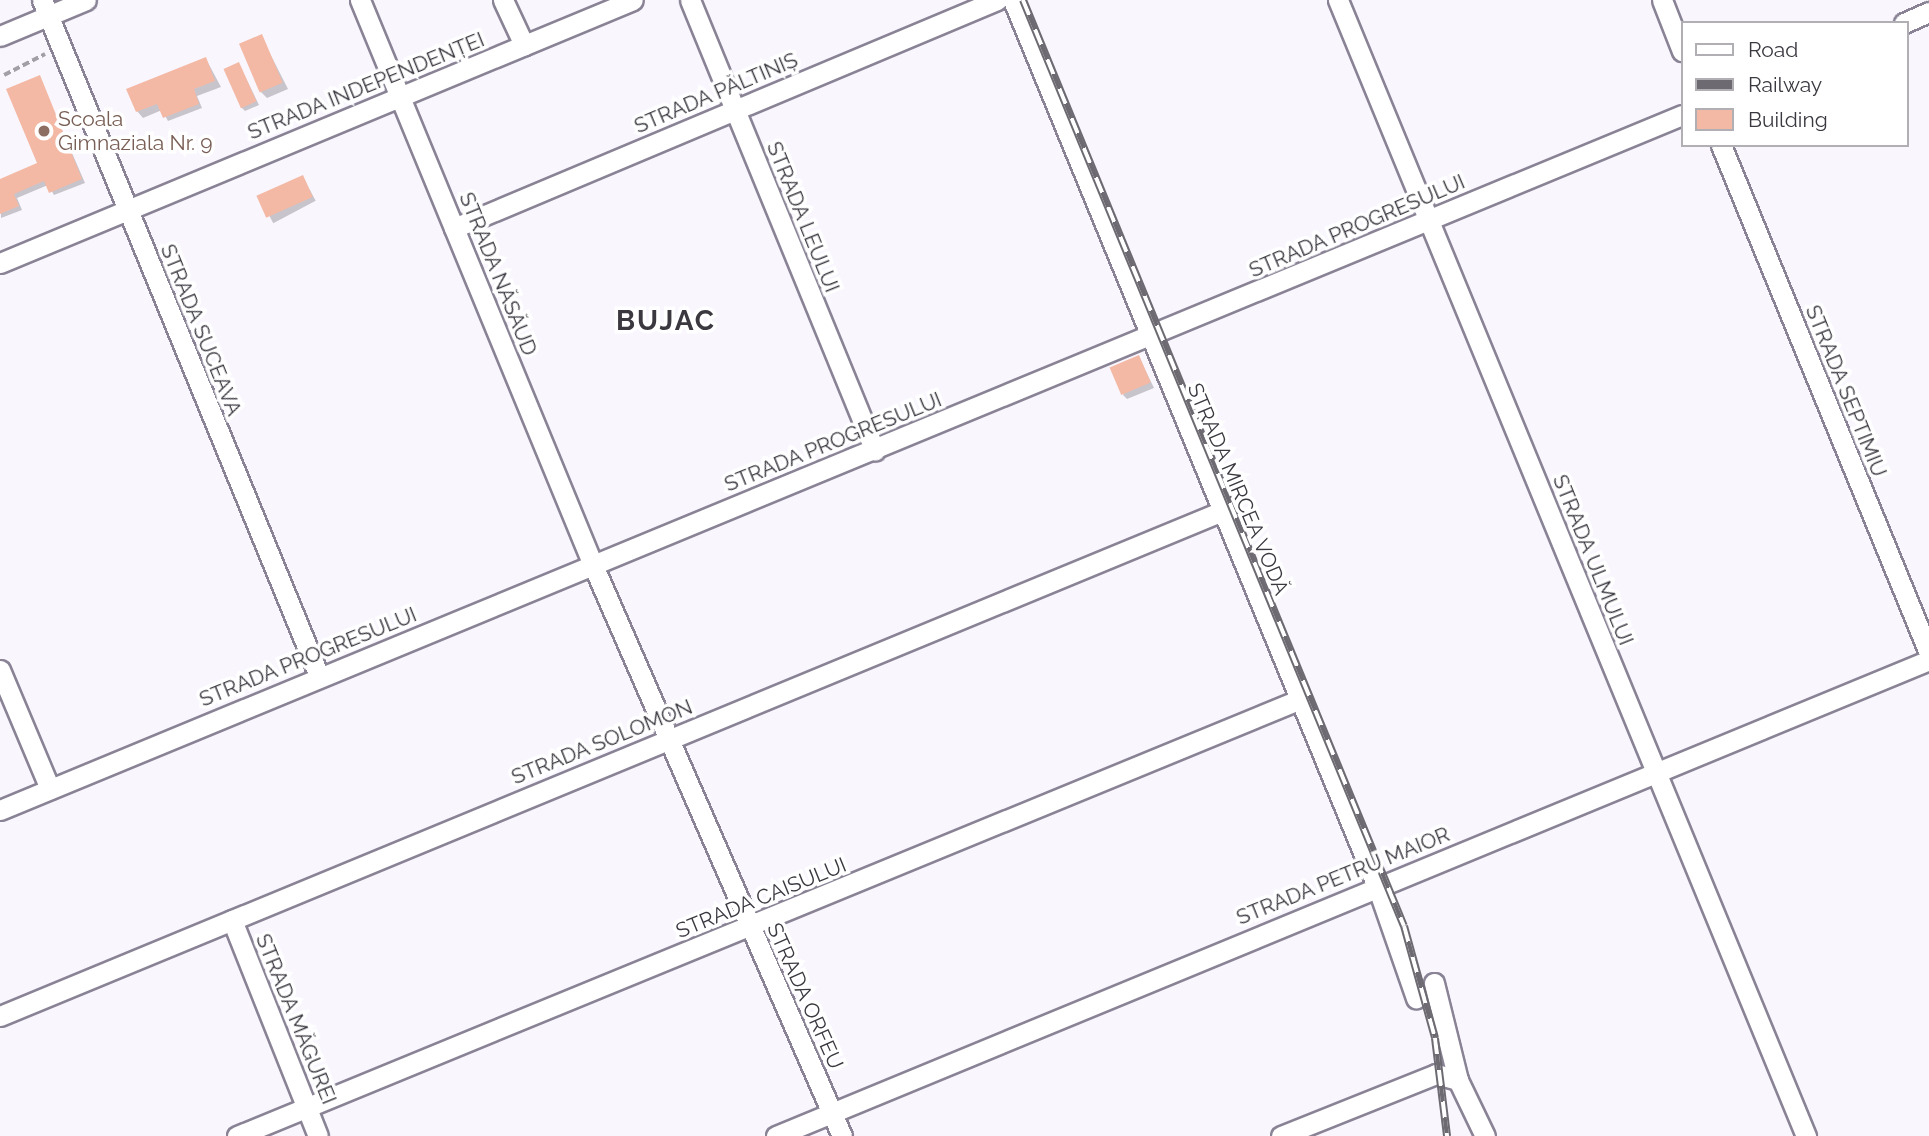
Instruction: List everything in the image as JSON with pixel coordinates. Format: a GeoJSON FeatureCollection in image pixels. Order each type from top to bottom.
{"type":"FeatureCollection","features":[{"type":"Feature","properties":{"kind":"street"},"geometry":{"type":"LineString","coordinates":[[0,36],[41,13],[86,0]]}},
{"type":"Feature","properties":{"kind":"street","name":"STRADA NĂSĂUD"},"geometry":{"type":"LineString","coordinates":[[360,0],[593,565]]}},
{"type":"Feature","properties":{"kind":"street"},"geometry":{"type":"LineString","coordinates":[[503,0],[524,45]]}},
{"type":"Feature","properties":{"kind":"street","name":"STRADA INDEPENDENȚEI"},"geometry":{"type":"LineString","coordinates":[[0,263],[633,0]]}},
{"type":"Feature","properties":{"kind":"street","name":"STRADA LEULUI"},"geometry":{"type":"LineString","coordinates":[[690,0],[875,450]]}},
{"type":"Feature","properties":{"kind":"street","name":"STRADA PĂLTINIȘ"},"geometry":{"type":"LineString","coordinates":[[454,228],[997,0]]}},
{"type":"Feature","properties":{"kind":"street","name":"STRADA MIRCEA VODĂ"},"geometry":{"type":"LineString","coordinates":[[1013,0],[1377,886],[1416,998]]}},
{"type":"Feature","properties":{"kind":"street","name":"STRADA ULMULUI"},"geometry":{"type":"LineString","coordinates":[[1338,0],[1806,1136]]}},
{"type":"Feature","properties":{"kind":"street"},"geometry":{"type":"LineString","coordinates":[[1662,0],[1680,46]]}},
{"type":"Feature","properties":{"kind":"street"},"geometry":{"type":"LineString","coordinates":[[1908,21],[1929,12]]}},
{"type":"Feature","properties":{"kind":"street","name":"STRADA SUCEAVA"},"geometry":{"type":"LineString","coordinates":[[41,13],[127,209],[319,676]]}},
{"type":"Feature","properties":{"kind":"street","name":"STRADA PROGRESULUI"},"geometry":{"type":"LineString","coordinates":[[0,810],[1680,116]]}},
{"type":"Feature","properties":{"kind":"street","name":"STRADA SEPTIMIU"},"geometry":{"type":"LineString","coordinates":[[1722,147],[1929,653]]}},
{"type":"Feature","properties":{"kind":"street","name":"STRADA SOLOMON"},"geometry":{"type":"LineString","coordinates":[[0,1016],[1222,511]]}},
{"type":"Feature","properties":{"kind":"street","name":"STRADA ORFEU"},"geometry":{"type":"LineString","coordinates":[[593,565],[749,928],[842,1136]]}},
{"type":"Feature","properties":{"kind":"street","name":"STRADA PETRU MAIOR"},"geometry":{"type":"LineString","coordinates":[[776,1136],[1929,660]]}},
{"type":"Feature","properties":{"kind":"street"},"geometry":{"type":"LineString","coordinates":[[0,670],[50,789]]}},
{"type":"Feature","properties":{"kind":"street","name":"STRADA CAISULUI"},"geometry":{"type":"LineString","coordinates":[[237,1136],[749,928],[1301,699]]}},
{"type":"Feature","properties":{"kind":"street","name":"STRADA MĂGUREI"},"geometry":{"type":"LineString","coordinates":[[232,920],[318,1136]]}},
{"type":"Feature","properties":{"kind":"street"},"geometry":{"type":"LineString","coordinates":[[1434,984],[1458,1080],[1485,1136]]}},
{"type":"Feature","properties":{"kind":"street"},"geometry":{"type":"LineString","coordinates":[[1281,1136],[1436,1073],[1458,1080]]}},
{"type":"Feature","properties":{"kind":"path"},"geometry":{"type":"LineString","coordinates":[[4,75],[45,54],[41,13]]}},
{"type":"Feature","properties":{"kind":"building"},"geometry":{"type":"Polygon","coordinates":[[[262,34],[283,83],[260,93],[239,44],[262,34]]]}},
{"type":"Feature","properties":{"kind":"building"},"geometry":{"type":"Polygon","coordinates":[[[206,57],[215,81],[194,89],[199,104],[163,118],[157,104],[136,112],[126,89],[206,57]]]}},
{"type":"Feature","properties":{"kind":"building"},"geometry":{"type":"Polygon","coordinates":[[[239,62],[256,101],[241,108],[223,69],[239,62]]]}},
{"type":"Feature","properties":{"kind":"building"},"geometry":{"type":"Polygon","coordinates":[[[40,75],[82,179],[49,193],[44,181],[14,194],[19,206],[0,214],[0,179],[37,163],[6,89],[40,75]]]}},
{"type":"Feature","properties":{"kind":"building"},"geometry":{"type":"Polygon","coordinates":[[[303,175],[313,197],[266,218],[256,196],[303,175]]]}},
{"type":"Feature","properties":{"kind":"building"},"geometry":{"type":"Polygon","coordinates":[[[1139,355],[1151,383],[1121,395],[1110,368],[1139,355]]]}},
{"type":"Feature","properties":{"kind":"railway"},"geometry":{"type":"LineString","coordinates":[[1023,0],[1404,926],[1435,1038],[1447,1136]]}},
{"type":"Feature","properties":{"kind":"place","name":"Scoala Gimnaziala Nr. 9"},"geometry":{"type":"Point","coordinates":[44,131]}},
{"type":"Feature","properties":{"kind":"district","name":"BUJAC"},"geometry":{"type":"Point","coordinates":[666,321]}}]}
